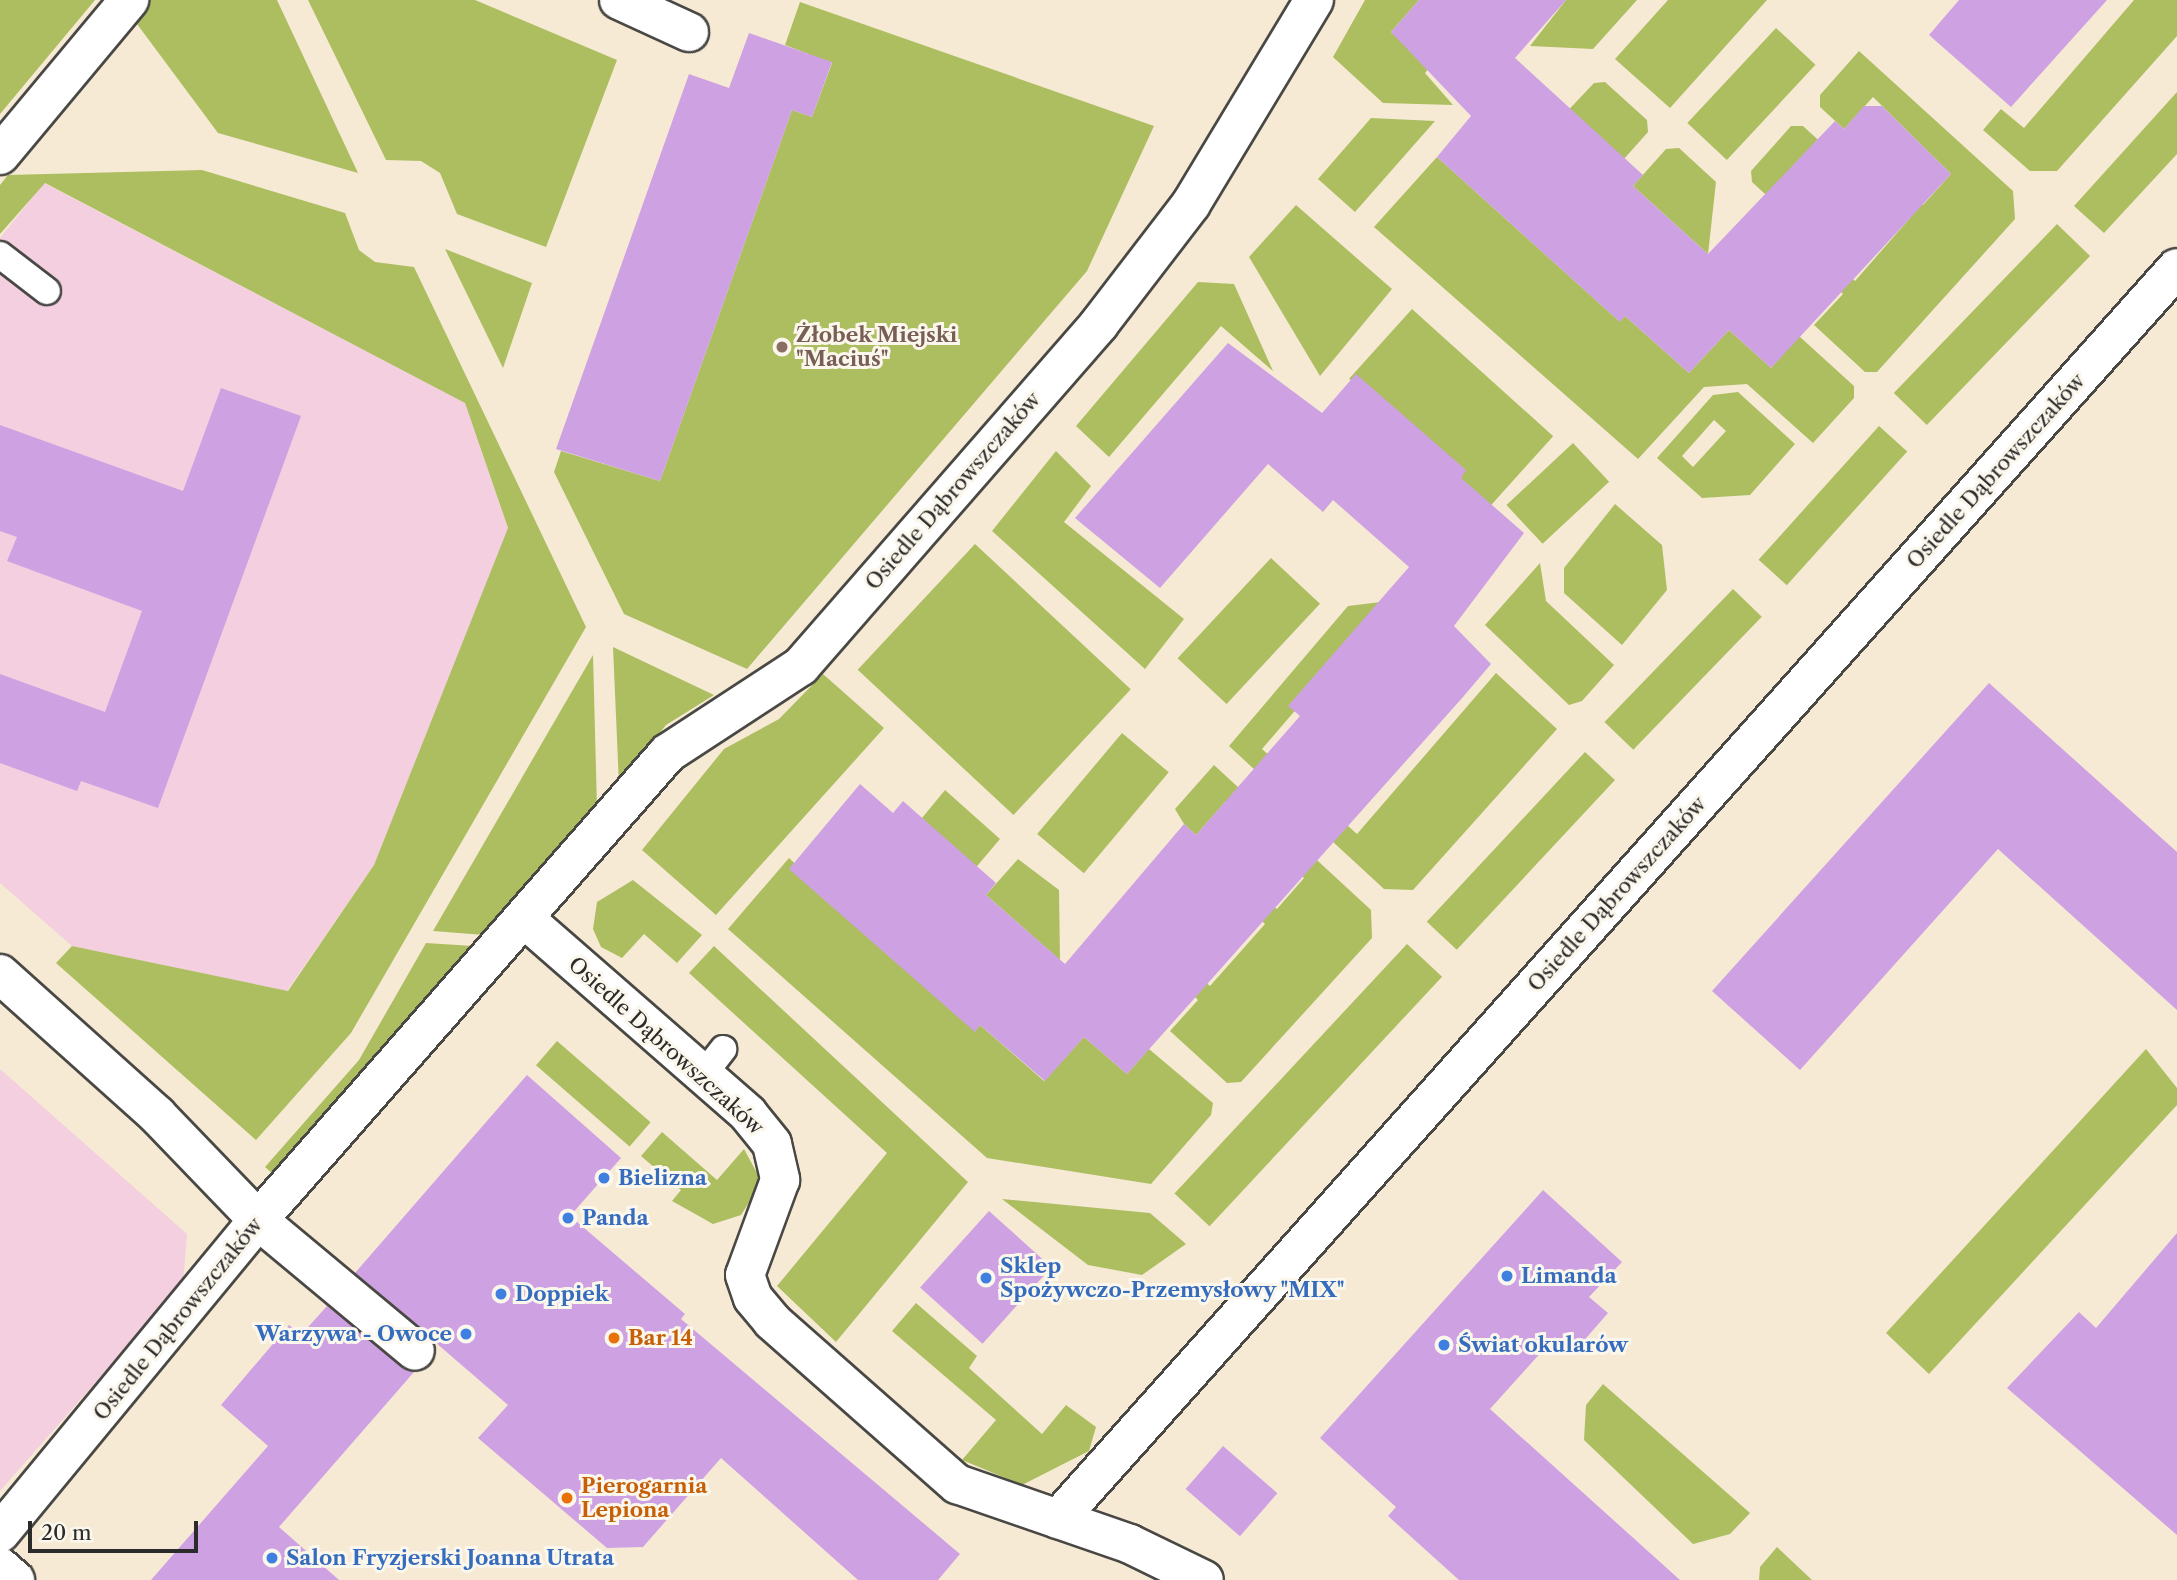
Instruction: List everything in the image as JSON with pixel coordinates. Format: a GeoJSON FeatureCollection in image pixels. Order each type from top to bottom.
{"type":"FeatureCollection","features":[{"type":"Feature","properties":{"kind":"street"},"geometry":{"type":"LineString","coordinates":[[0,155],[129,0]]}},
{"type":"Feature","properties":{"kind":"street"},"geometry":{"type":"LineString","coordinates":[[619,0],[689,32]]}},
{"type":"Feature","properties":{"kind":"street","name":"Osiedle Dąbrowszczaków"},"geometry":{"type":"LineString","coordinates":[[0,1533],[99,1417],[258,1220],[526,920],[675,746],[801,666],[1099,324],[1191,204],[1314,0]]}},
{"type":"Feature","properties":{"kind":"street","name":"Osiedle Dąbrowszczaków"},"geometry":{"type":"LineString","coordinates":[[1058,1519],[2177,268]]}},
{"type":"Feature","properties":{"kind":"street","name":"Osiedle Dąbrowszczaków"},"geometry":{"type":"LineString","coordinates":[[526,920],[713,1062],[758,1125],[780,1162],[776,1191],[746,1263],[747,1285],[761,1310],[957,1484],[1058,1519],[1204,1580]]}},
{"type":"Feature","properties":{"kind":"street"},"geometry":{"type":"LineString","coordinates":[[0,974],[157,1115],[258,1220],[415,1351]]}},
{"type":"Feature","properties":{"kind":"street"},"geometry":{"type":"LineString","coordinates":[[0,1567],[15,1580]]}},
{"type":"Feature","properties":{"kind":"lane"},"geometry":{"type":"LineString","coordinates":[[0,255],[47,291]]}},
{"type":"Feature","properties":{"kind":"shaded area"},"geometry":{"type":"Polygon","coordinates":[[[44,183],[465,403],[508,529],[374,865],[287,991],[72,946],[0,883],[0,238],[44,183]]]}},
{"type":"Feature","properties":{"kind":"shaded area"},"geometry":{"type":"Polygon","coordinates":[[[0,1069],[187,1234],[183,1283],[0,1491],[0,1069]]]}},
{"type":"Feature","properties":{"kind":"green space"},"geometry":{"type":"Polygon","coordinates":[[[0,0],[95,0],[0,114],[0,0]]]}},
{"type":"Feature","properties":{"kind":"green space"},"geometry":{"type":"Polygon","coordinates":[[[150,0],[277,0],[358,173],[218,133],[134,20],[150,0]]]}},
{"type":"Feature","properties":{"kind":"green space"},"geometry":{"type":"Polygon","coordinates":[[[308,0],[475,0],[617,60],[546,247],[457,214],[440,173],[421,161],[386,160],[308,0]]]}},
{"type":"Feature","properties":{"kind":"green space"},"geometry":{"type":"Polygon","coordinates":[[[1365,0],[1419,0],[1391,32],[1430,67],[1425,73],[1453,105],[1383,103],[1333,57],[1365,0]]]}},
{"type":"Feature","properties":{"kind":"green space"},"geometry":{"type":"Polygon","coordinates":[[[1566,0],[1637,0],[1593,49],[1530,46],[1566,0]]]}},
{"type":"Feature","properties":{"kind":"green space"},"geometry":{"type":"Polygon","coordinates":[[[1668,0],[1767,0],[1670,108],[1615,59],[1668,0]]]}},
{"type":"Feature","properties":{"kind":"green space"},"geometry":{"type":"Polygon","coordinates":[[[2134,0],[2177,0],[2177,36],[2057,171],[2030,171],[1983,130],[2001,109],[2024,128],[2134,0]]]}},
{"type":"Feature","properties":{"kind":"green space","name":"Żłobek Miejski \"Maciuś\""},"geometry":{"type":"Polygon","coordinates":[[[800,2],[1154,126],[1087,271],[747,669],[624,614],[554,472],[561,451],[660,481],[792,110],[812,117],[832,63],[785,45],[800,2]]]}},
{"type":"Feature","properties":{"kind":"green space"},"geometry":{"type":"Polygon","coordinates":[[[1776,28],[1815,65],[1727,160],[1687,123],[1776,28]]]}},
{"type":"Feature","properties":{"kind":"green space"},"geometry":{"type":"Polygon","coordinates":[[[1859,51],[2013,191],[2015,219],[1877,372],[1865,372],[1814,325],[1843,294],[1837,288],[1849,275],[1855,281],[1910,218],[1917,199],[1923,205],[1951,174],[1873,97],[1844,129],[1820,107],[1820,95],[1859,51]]]}},
{"type":"Feature","properties":{"kind":"green space"},"geometry":{"type":"Polygon","coordinates":[[[1605,82],[1647,120],[1648,132],[1615,169],[1560,119],[1594,83],[1605,82]]]}},
{"type":"Feature","properties":{"kind":"green space"},"geometry":{"type":"Polygon","coordinates":[[[2177,92],[2177,154],[2104,233],[2074,206],[2177,92]]]}},
{"type":"Feature","properties":{"kind":"green space"},"geometry":{"type":"Polygon","coordinates":[[[1371,118],[1435,121],[1355,212],[1318,179],[1371,118]]]}},
{"type":"Feature","properties":{"kind":"green space"},"geometry":{"type":"Polygon","coordinates":[[[1791,126],[1803,126],[1827,148],[1776,204],[1752,182],[1751,171],[1791,126]]]}},
{"type":"Feature","properties":{"kind":"green space"},"geometry":{"type":"Polygon","coordinates":[[[1679,148],[1716,182],[1708,254],[1633,186],[1666,149],[1679,148]]]}},
{"type":"Feature","properties":{"kind":"green space"},"geometry":{"type":"Polygon","coordinates":[[[1437,157],[1619,321],[1625,316],[1689,373],[1729,330],[1771,368],[1799,336],[1854,386],[1854,398],[1813,443],[1747,384],[1704,387],[1638,459],[1374,227],[1437,157]]]}},
{"type":"Feature","properties":{"kind":"green space"},"geometry":{"type":"Polygon","coordinates":[[[202,170],[345,213],[359,250],[375,262],[414,267],[586,627],[351,1033],[256,1140],[56,963],[72,946],[288,991],[374,865],[508,528],[465,403],[45,183],[0,234],[0,185],[8,175],[202,170]]]}},
{"type":"Feature","properties":{"kind":"green space"},"geometry":{"type":"Polygon","coordinates":[[[1296,205],[1392,289],[1320,376],[1249,257],[1296,205]]]}},
{"type":"Feature","properties":{"kind":"green space"},"geometry":{"type":"Polygon","coordinates":[[[2057,224],[2090,256],[1927,425],[1894,393],[2057,224]]]}},
{"type":"Feature","properties":{"kind":"green space"},"geometry":{"type":"Polygon","coordinates":[[[445,249],[532,283],[503,368],[445,249]]]}},
{"type":"Feature","properties":{"kind":"green space"},"geometry":{"type":"Polygon","coordinates":[[[1198,282],[1234,284],[1273,371],[1221,326],[1109,457],[1076,426],[1198,282]]]}},
{"type":"Feature","properties":{"kind":"green space"},"geometry":{"type":"Polygon","coordinates":[[[1412,309],[1553,436],[1490,506],[1349,379],[1412,309]]]}},
{"type":"Feature","properties":{"kind":"green space"},"geometry":{"type":"Polygon","coordinates":[[[1738,392],[1795,444],[1750,495],[1702,498],[1657,458],[1713,395],[1738,392]],[[1714,420],[1682,456],[1693,467],[1726,431],[1714,420]]]}},
{"type":"Feature","properties":{"kind":"green space"},"geometry":{"type":"Polygon","coordinates":[[[1879,426],[1907,451],[1787,585],[1759,560],[1879,426]]]}},
{"type":"Feature","properties":{"kind":"green space"},"geometry":{"type":"Polygon","coordinates":[[[1573,443],[1609,482],[1543,544],[1506,505],[1573,443]]]}},
{"type":"Feature","properties":{"kind":"green space"},"geometry":{"type":"Polygon","coordinates":[[[1056,451],[1091,486],[1064,522],[1184,619],[1145,669],[992,531],[1056,451]]]}},
{"type":"Feature","properties":{"kind":"green space"},"geometry":{"type":"Polygon","coordinates":[[[1615,504],[1662,545],[1667,590],[1622,645],[1564,593],[1564,568],[1615,504]]]}},
{"type":"Feature","properties":{"kind":"green space"},"geometry":{"type":"Polygon","coordinates":[[[975,544],[1131,689],[1013,815],[858,670],[975,544]]]}},
{"type":"Feature","properties":{"kind":"green space"},"geometry":{"type":"Polygon","coordinates":[[[1271,558],[1320,604],[1227,704],[1178,658],[1271,558]]]}},
{"type":"Feature","properties":{"kind":"green space"},"geometry":{"type":"Polygon","coordinates":[[[1540,563],[1546,601],[1614,665],[1582,701],[1569,705],[1485,625],[1540,563]]]}},
{"type":"Feature","properties":{"kind":"green space"},"geometry":{"type":"Polygon","coordinates":[[[1733,589],[1762,617],[1633,750],[1604,722],[1733,589]]]}},
{"type":"Feature","properties":{"kind":"green space"},"geometry":{"type":"Polygon","coordinates":[[[1389,601],[1262,749],[1357,834],[1496,673],[1557,729],[1413,890],[1384,889],[1229,746],[1348,606],[1389,601]]]}},
{"type":"Feature","properties":{"kind":"green space"},"geometry":{"type":"Polygon","coordinates":[[[613,647],[714,695],[666,725],[619,785],[613,647]]]}},
{"type":"Feature","properties":{"kind":"green space"},"geometry":{"type":"Polygon","coordinates":[[[593,655],[597,808],[484,935],[433,931],[593,655]]]}},
{"type":"Feature","properties":{"kind":"green space"},"geometry":{"type":"Polygon","coordinates":[[[823,674],[884,728],[716,915],[642,850],[724,749],[779,719],[823,674]]]}},
{"type":"Feature","properties":{"kind":"green space"},"geometry":{"type":"Polygon","coordinates":[[[1122,733],[1169,772],[1084,873],[1037,834],[1122,733]]]}},
{"type":"Feature","properties":{"kind":"green space"},"geometry":{"type":"Polygon","coordinates":[[[1585,752],[1615,780],[1457,950],[1427,922],[1585,752]]]}},
{"type":"Feature","properties":{"kind":"green space"},"geometry":{"type":"Polygon","coordinates":[[[1214,765],[1371,910],[1372,938],[1241,1082],[1227,1083],[1170,1031],[1198,1000],[1192,994],[1203,980],[1210,986],[1265,924],[1259,918],[1270,904],[1277,909],[1304,878],[1225,802],[1196,835],[1184,824],[1175,809],[1214,765]]]}},
{"type":"Feature","properties":{"kind":"green space"},"geometry":{"type":"Polygon","coordinates":[[[945,790],[1000,839],[967,878],[922,818],[945,790]]]}},
{"type":"Feature","properties":{"kind":"green space"},"geometry":{"type":"Polygon","coordinates":[[[789,858],[975,1031],[980,1025],[1044,1081],[1084,1037],[1127,1074],[1149,1049],[1213,1103],[1211,1115],[1151,1184],[987,1158],[728,929],[789,858]]]}},
{"type":"Feature","properties":{"kind":"green space"},"geometry":{"type":"Polygon","coordinates":[[[1018,859],[1059,890],[1060,960],[986,895],[1018,859]]]}},
{"type":"Feature","properties":{"kind":"green space"},"geometry":{"type":"Polygon","coordinates":[[[633,880],[702,935],[677,963],[644,934],[622,958],[601,947],[593,929],[597,902],[633,880]]]}},
{"type":"Feature","properties":{"kind":"green space"},"geometry":{"type":"Polygon","coordinates":[[[426,943],[473,946],[275,1176],[265,1167],[359,1060],[426,943]]]}},
{"type":"Feature","properties":{"kind":"green space"},"geometry":{"type":"Polygon","coordinates":[[[1407,944],[1442,977],[1210,1226],[1174,1193],[1407,944]]]}},
{"type":"Feature","properties":{"kind":"green space"},"geometry":{"type":"Polygon","coordinates":[[[714,946],[968,1182],[836,1342],[777,1286],[887,1153],[689,973],[714,946]]]}},
{"type":"Feature","properties":{"kind":"green space"},"geometry":{"type":"Polygon","coordinates":[[[557,1041],[651,1122],[630,1147],[536,1065],[557,1041]]]}},
{"type":"Feature","properties":{"kind":"green space"},"geometry":{"type":"Polygon","coordinates":[[[2146,1049],[2177,1088],[2177,1105],[1929,1374],[1886,1333],[2146,1049]]]}},
{"type":"Feature","properties":{"kind":"green space"},"geometry":{"type":"Polygon","coordinates":[[[662,1132],[717,1180],[744,1149],[758,1175],[757,1190],[741,1215],[713,1224],[672,1201],[681,1190],[641,1156],[662,1132]]]}},
{"type":"Feature","properties":{"kind":"green space"},"geometry":{"type":"Polygon","coordinates":[[[1002,1199],[1150,1213],[1186,1244],[1142,1275],[1088,1265],[1002,1199]]]}},
{"type":"Feature","properties":{"kind":"green space"},"geometry":{"type":"Polygon","coordinates":[[[916,1303],[977,1356],[969,1368],[1042,1434],[1066,1405],[1096,1427],[1089,1451],[1022,1485],[962,1460],[996,1420],[892,1331],[916,1303]]]}},
{"type":"Feature","properties":{"kind":"green space"},"geometry":{"type":"Polygon","coordinates":[[[1603,1384],[1750,1513],[1730,1534],[1693,1544],[1584,1440],[1586,1405],[1603,1384]]]}},
{"type":"Feature","properties":{"kind":"green space"},"geometry":{"type":"Polygon","coordinates":[[[1777,1547],[1812,1580],[1759,1580],[1760,1567],[1777,1547]]]}},
{"type":"Feature","properties":{"kind":"building"},"geometry":{"type":"Polygon","coordinates":[[[1419,0],[1566,0],[1515,58],[1643,175],[1633,186],[1708,254],[1835,121],[1844,129],[1864,106],[1882,106],[1951,174],[1771,368],[1729,330],[1689,373],[1625,316],[1620,322],[1437,157],[1471,116],[1391,32],[1419,0]]]}},
{"type":"Feature","properties":{"kind":"building"},"geometry":{"type":"Polygon","coordinates":[[[1959,0],[2107,0],[2011,107],[1929,35],[1959,0]]]}},
{"type":"Feature","properties":{"kind":"building"},"geometry":{"type":"Polygon","coordinates":[[[749,33],[832,62],[812,117],[792,110],[660,481],[556,449],[689,74],[729,88],[749,33]]]}},
{"type":"Feature","properties":{"kind":"building"},"geometry":{"type":"Polygon","coordinates":[[[1228,343],[1322,413],[1356,374],[1466,470],[1461,478],[1524,533],[1454,626],[1491,664],[1463,697],[1127,1074],[1084,1037],[1045,1081],[980,1025],[975,1032],[789,869],[860,784],[893,813],[903,801],[996,883],[986,895],[1065,964],[1184,824],[1196,835],[1300,716],[1288,706],[1409,567],[1333,500],[1323,512],[1268,464],[1160,588],[1075,518],[1228,343]]]}},
{"type":"Feature","properties":{"kind":"building"},"geometry":{"type":"Polygon","coordinates":[[[221,388],[301,416],[158,808],[81,781],[77,791],[0,763],[0,674],[105,712],[142,611],[7,561],[17,537],[0,531],[0,425],[183,491],[221,388]]]}},
{"type":"Feature","properties":{"kind":"building"},"geometry":{"type":"Polygon","coordinates":[[[1989,683],[2177,852],[2177,1010],[1998,849],[1800,1070],[1712,991],[1989,683]]]}},
{"type":"Feature","properties":{"kind":"building"},"geometry":{"type":"Polygon","coordinates":[[[527,1075],[621,1158],[570,1216],[685,1314],[681,1319],[960,1554],[938,1580],[858,1580],[721,1458],[643,1547],[607,1548],[478,1438],[508,1405],[355,1273],[527,1075]]]}},
{"type":"Feature","properties":{"kind":"building"},"geometry":{"type":"Polygon","coordinates":[[[1543,1190],[1622,1262],[1589,1297],[1608,1313],[1573,1353],[1555,1337],[1490,1409],[1680,1580],[1459,1580],[1388,1516],[1396,1507],[1320,1438],[1543,1190]]]}},
{"type":"Feature","properties":{"kind":"building","name":"Sklep Spożywczo-Przemysłowy \"MIX\""},"geometry":{"type":"Polygon","coordinates":[[[989,1211],[1051,1267],[983,1344],[920,1288],[989,1211]]]}},
{"type":"Feature","properties":{"kind":"building"},"geometry":{"type":"Polygon","coordinates":[[[2177,1233],[2177,1535],[2007,1388],[2079,1312],[2096,1328],[2177,1233]]]}},
{"type":"Feature","properties":{"kind":"building"},"geometry":{"type":"Polygon","coordinates":[[[327,1306],[414,1372],[279,1527],[339,1580],[151,1580],[268,1446],[221,1405],[289,1325],[301,1335],[327,1306]]]}},
{"type":"Feature","properties":{"kind":"building"},"geometry":{"type":"Polygon","coordinates":[[[1223,1446],[1277,1493],[1240,1536],[1186,1489],[1223,1446]]]}},
{"type":"Feature","properties":{"kind":"place","name":"Żłobek Miejski \"Maciuś\""},"geometry":{"type":"Point","coordinates":[782,347]}},
{"type":"Feature","properties":{"kind":"place","name":"Bielizna"},"geometry":{"type":"Point","coordinates":[604,1178]}},
{"type":"Feature","properties":{"kind":"place","name":"Panda"},"geometry":{"type":"Point","coordinates":[568,1218]}},
{"type":"Feature","properties":{"kind":"place","name":"Limanda"},"geometry":{"type":"Point","coordinates":[1507,1276]}},
{"type":"Feature","properties":{"kind":"place","name":"Sklep Spożywczo-Przemysłowy \"MIX\""},"geometry":{"type":"Point","coordinates":[986,1278]}},
{"type":"Feature","properties":{"kind":"place","name":"Doppiek"},"geometry":{"type":"Point","coordinates":[501,1294]}},
{"type":"Feature","properties":{"kind":"place","name":"Warzywa - Owoce"},"geometry":{"type":"Point","coordinates":[466,1334]}},
{"type":"Feature","properties":{"kind":"place","name":"Bar 14"},"geometry":{"type":"Point","coordinates":[614,1338]}},
{"type":"Feature","properties":{"kind":"place","name":"Świat okularów"},"geometry":{"type":"Point","coordinates":[1444,1345]}},
{"type":"Feature","properties":{"kind":"place","name":"Pierogarnia Lepiona"},"geometry":{"type":"Point","coordinates":[567,1498]}},
{"type":"Feature","properties":{"kind":"place","name":"Salon Fryzjerski Joanna Utrata"},"geometry":{"type":"Point","coordinates":[272,1558]}}]}
